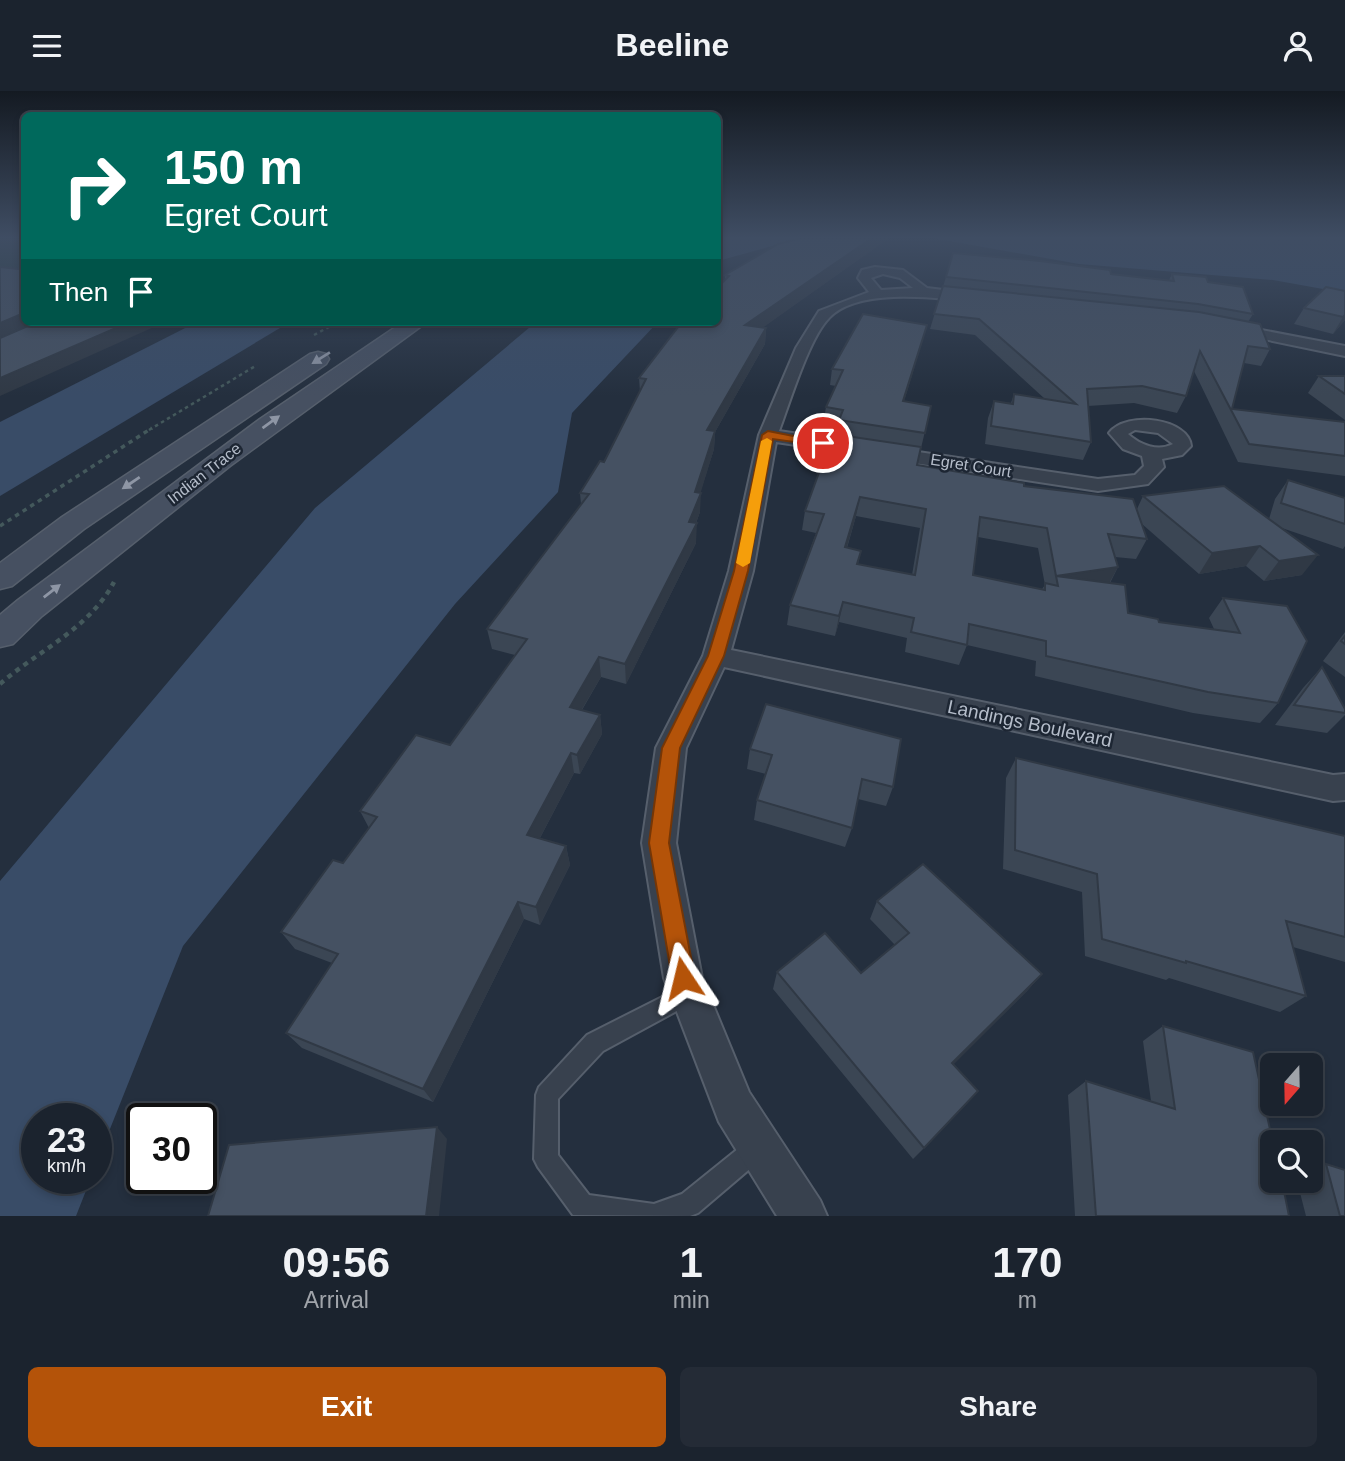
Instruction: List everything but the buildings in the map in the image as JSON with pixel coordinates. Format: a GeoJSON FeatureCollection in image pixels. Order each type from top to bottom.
{"type":"FeatureCollection","features":[{"type":"Feature","properties":{"kind":"main road","name":"Indian Trace"},"geometry":{"type":"LineString","coordinates":[[0,579],[73,523],[205,433],[373,326]]}},
{"type":"Feature","properties":{"kind":"main road","name":"Indian Trace"},"geometry":{"type":"LineString","coordinates":[[0,635],[30,608],[234,449],[336,375],[411,326]]}},
{"type":"Feature","properties":{"kind":"street"},"geometry":{"type":"LineString","coordinates":[[874,290],[877,294]]}},
{"type":"Feature","properties":{"kind":"street"},"geometry":{"type":"LineString","coordinates":[[804,1216],[734,1107],[683,978],[659,843],[671,748],[716,656],[741,571],[768,435],[804,348],[824,314],[849,302],[877,294],[923,292],[991,299]]}},
{"type":"Feature","properties":{"kind":"street"},"geometry":{"type":"LineString","coordinates":[[1219,326],[1345,351]]}},
{"type":"Feature","properties":{"kind":"street","name":"Egret Court"},"geometry":{"type":"LineString","coordinates":[[768,435],[1098,485],[1140,480],[1154,467],[1151,452]]}},
{"type":"Feature","properties":{"kind":"street","name":"Landings Boulevard"},"geometry":{"type":"LineString","coordinates":[[716,656],[1333,788],[1345,787]]}},
{"type":"Feature","properties":{"kind":"lane"},"geometry":{"type":"LineString","coordinates":[[689,993],[595,1043],[547,1095],[545,1159],[582,1206],[653,1216],[689,1204],[759,1146]]}},
{"type":"Feature","properties":{"kind":"path"},"geometry":{"type":"LineString","coordinates":[[313,335],[330,326]]}},
{"type":"Feature","properties":{"kind":"path"},"geometry":{"type":"LineString","coordinates":[[0,526],[172,415],[265,361]]}},
{"type":"Feature","properties":{"kind":"water"},"geometry":{"type":"Polygon","coordinates":[[[189,326],[283,326],[0,496],[0,422],[189,326]]]}},
{"type":"Feature","properties":{"kind":"water"},"geometry":{"type":"Polygon","coordinates":[[[531,326],[654,326],[572,413],[558,492],[455,604],[183,946],[112,1124],[112,1103],[21,1103],[21,1194],[85,1194],[76,1216],[0,1216],[0,881],[315,508],[531,326]]]}},
{"type":"Feature","properties":{"kind":"slow traffic"},"geometry":{"type":"LineString","coordinates":[[743,563],[767,441]]}},
{"type":"Feature","properties":{"kind":"route"},"geometry":{"type":"LineString","coordinates":[[683,978],[659,843],[671,748],[716,656],[741,571],[768,435],[823,443]]}}]}
